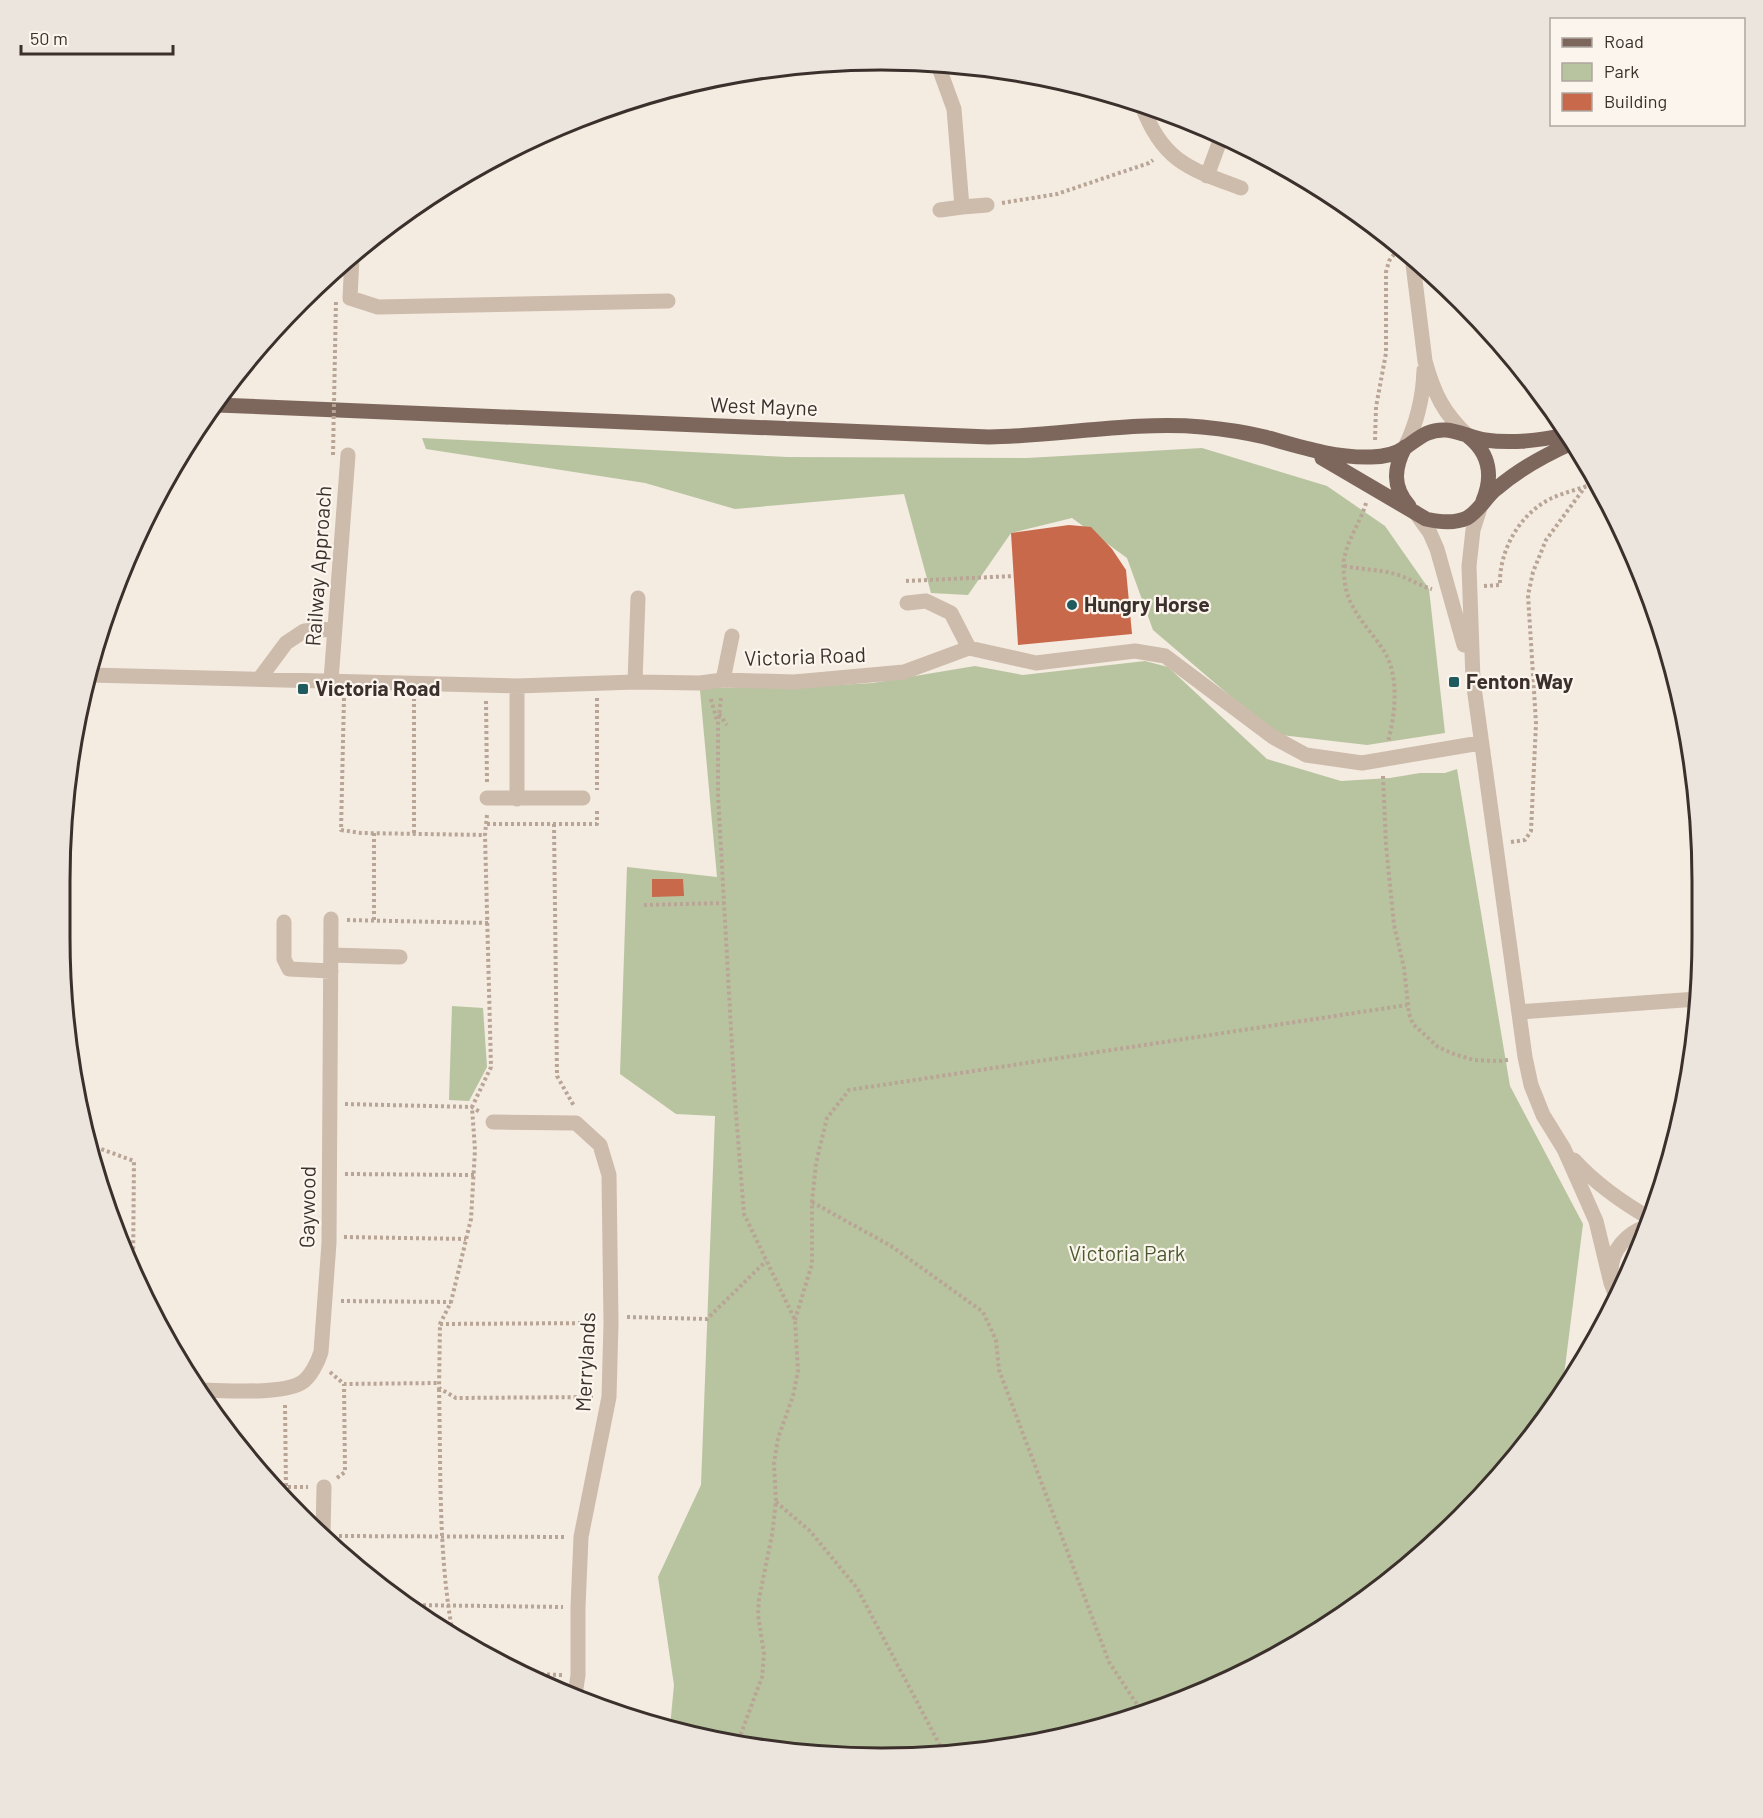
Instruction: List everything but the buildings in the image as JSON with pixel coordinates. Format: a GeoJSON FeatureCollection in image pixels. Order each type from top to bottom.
{"type":"FeatureCollection","features":[{"type":"Feature","properties":{"kind":"main road","name":"West Mayne"},"geometry":{"type":"LineString","coordinates":[[225,405],[990,436],[1163,426],[1235,431],[1332,455],[1372,457],[1394,454],[1413,440],[1433,431],[1446,430],[1469,437],[1501,442],[1521,442],[1559,436]]}},
{"type":"Feature","properties":{"kind":"main road"},"geometry":{"type":"LineString","coordinates":[[1469,437],[1484,452],[1487,462],[1489,477],[1481,505]]}},
{"type":"Feature","properties":{"kind":"main road"},"geometry":{"type":"LineString","coordinates":[[1406,447],[1398,460],[1396,482],[1400,494],[1415,512]]}},
{"type":"Feature","properties":{"kind":"main road","name":"West Mayne"},"geometry":{"type":"LineString","coordinates":[[1306,450],[1342,468],[1426,519],[1453,522],[1466,518],[1508,479],[1566,447]]}},
{"type":"Feature","properties":{"kind":"street"},"geometry":{"type":"LineString","coordinates":[[941,73],[954,109],[962,207]]}},
{"type":"Feature","properties":{"kind":"street"},"geometry":{"type":"LineString","coordinates":[[1146,115],[1165,149],[1185,165],[1207,176],[1241,188]]}},
{"type":"Feature","properties":{"kind":"street"},"geometry":{"type":"LineString","coordinates":[[1207,176],[1219,144]]}},
{"type":"Feature","properties":{"kind":"street"},"geometry":{"type":"LineString","coordinates":[[940,210],[987,205]]}},
{"type":"Feature","properties":{"kind":"street"},"geometry":{"type":"LineString","coordinates":[[1407,265],[1425,361],[1437,397],[1448,415],[1469,437]]}},
{"type":"Feature","properties":{"kind":"street"},"geometry":{"type":"LineString","coordinates":[[349,270],[343,299],[378,308],[668,301]]}},
{"type":"Feature","properties":{"kind":"street"},"geometry":{"type":"LineString","coordinates":[[1406,447],[1421,402],[1425,361]]}},
{"type":"Feature","properties":{"kind":"street","name":"Railway Approach"},"geometry":{"type":"LineString","coordinates":[[338,681],[335,629],[341,455]]}},
{"type":"Feature","properties":{"kind":"street"},"geometry":{"type":"LineString","coordinates":[[1481,505],[1473,530],[1469,566],[1473,680],[1525,1057],[1530,1085],[1543,1115],[1564,1149],[1596,1221],[1613,1286]]}},
{"type":"Feature","properties":{"kind":"street"},"geometry":{"type":"LineString","coordinates":[[1415,512],[1430,533],[1437,549],[1473,680]]}},
{"type":"Feature","properties":{"kind":"street"},"geometry":{"type":"LineString","coordinates":[[635,682],[638,598]]}},
{"type":"Feature","properties":{"kind":"street"},"geometry":{"type":"LineString","coordinates":[[907,603],[926,601],[951,613],[969,648],[1036,663],[1135,651],[1165,656],[1273,737],[1306,754],[1362,763],[1480,743]]}},
{"type":"Feature","properties":{"kind":"street"},"geometry":{"type":"LineString","coordinates":[[260,678],[286,643],[304,631],[335,629]]}},
{"type":"Feature","properties":{"kind":"street"},"geometry":{"type":"LineString","coordinates":[[716,681],[732,636]]}},
{"type":"Feature","properties":{"kind":"street","name":"Victoria Road"},"geometry":{"type":"LineString","coordinates":[[97,675],[517,686],[635,682],[794,682],[904,672],[969,648]]}},
{"type":"Feature","properties":{"kind":"street"},"geometry":{"type":"LineString","coordinates":[[517,686],[517,799]]}},
{"type":"Feature","properties":{"kind":"street"},"geometry":{"type":"LineString","coordinates":[[487,798],[583,798]]}},
{"type":"Feature","properties":{"kind":"street","name":"Gaywood"},"geometry":{"type":"LineString","coordinates":[[211,1393],[284,1389],[303,1383],[318,1361],[321,1352],[329,1236],[331,919]]}},
{"type":"Feature","properties":{"kind":"street"},"geometry":{"type":"LineString","coordinates":[[284,922],[284,959],[289,969],[331,971]]}},
{"type":"Feature","properties":{"kind":"street"},"geometry":{"type":"LineString","coordinates":[[331,955],[400,957]]}},
{"type":"Feature","properties":{"kind":"street"},"geometry":{"type":"LineString","coordinates":[[1518,1012],[1690,1000]]}},
{"type":"Feature","properties":{"kind":"street"},"geometry":{"type":"LineString","coordinates":[[493,1122],[576,1123]]}},
{"type":"Feature","properties":{"kind":"street","name":"Merrylands"},"geometry":{"type":"LineString","coordinates":[[576,1123],[600,1145],[609,1175],[611,1319],[609,1397],[581,1537],[576,1688]]}},
{"type":"Feature","properties":{"kind":"street"},"geometry":{"type":"LineString","coordinates":[[1564,1149],[1600,1185],[1643,1214]]}},
{"type":"Feature","properties":{"kind":"street"},"geometry":{"type":"LineString","coordinates":[[1613,1285],[1611,1267],[1613,1257],[1621,1243],[1637,1231]]}},
{"type":"Feature","properties":{"kind":"street"},"geometry":{"type":"LineString","coordinates":[[324,1487],[329,1530]]}},
{"type":"Feature","properties":{"kind":"path"},"geometry":{"type":"LineString","coordinates":[[987,205],[1057,194],[1149,163],[1165,149]]}},
{"type":"Feature","properties":{"kind":"path"},"geometry":{"type":"LineString","coordinates":[[1374,446],[1376,407],[1386,353],[1386,272],[1394,254]]}},
{"type":"Feature","properties":{"kind":"path","name":"Railway Approach"},"geometry":{"type":"LineString","coordinates":[[341,455],[343,299]]}},
{"type":"Feature","properties":{"kind":"path"},"geometry":{"type":"LineString","coordinates":[[1500,585],[1499,573],[1505,553],[1517,528],[1529,514],[1551,499],[1589,486]]}},
{"type":"Feature","properties":{"kind":"path"},"geometry":{"type":"LineString","coordinates":[[1495,843],[1525,840],[1531,832],[1536,723],[1528,595],[1533,572],[1546,540],[1585,487]]}},
{"type":"Feature","properties":{"kind":"path"},"geometry":{"type":"LineString","coordinates":[[1367,495],[1365,507],[1344,555],[1345,586],[1352,607],[1385,652],[1390,668],[1394,703],[1393,722],[1382,783],[1394,925],[1404,968],[1407,1005],[1413,1024],[1437,1047],[1474,1060],[1498,1061],[1525,1057]]}},
{"type":"Feature","properties":{"kind":"path"},"geometry":{"type":"LineString","coordinates":[[1344,566],[1403,576],[1420,586],[1436,591]]}},
{"type":"Feature","properties":{"kind":"path"},"geometry":{"type":"LineString","coordinates":[[906,581],[1014,576]]}},
{"type":"Feature","properties":{"kind":"path"},"geometry":{"type":"LineString","coordinates":[[338,681],[341,830],[374,833],[485,835]]}},
{"type":"Feature","properties":{"kind":"path"},"geometry":{"type":"LineString","coordinates":[[716,681],[719,714],[718,794],[744,1214],[795,1320]]}},
{"type":"Feature","properties":{"kind":"path"},"geometry":{"type":"LineString","coordinates":[[716,681],[707,688],[718,724]]}},
{"type":"Feature","properties":{"kind":"path"},"geometry":{"type":"LineString","coordinates":[[414,683],[414,834]]}},
{"type":"Feature","properties":{"kind":"path"},"geometry":{"type":"LineString","coordinates":[[487,824],[597,824],[597,683]]}},
{"type":"Feature","properties":{"kind":"path"},"geometry":{"type":"LineString","coordinates":[[451,1623],[442,1537],[440,1324],[451,1302],[471,1219],[475,1150],[472,1107],[491,1067],[485,835],[487,824],[486,685]]}},
{"type":"Feature","properties":{"kind":"path"},"geometry":{"type":"LineString","coordinates":[[719,714],[727,725]]}},
{"type":"Feature","properties":{"kind":"path"},"geometry":{"type":"LineString","coordinates":[[554,824],[556,1076],[579,1114],[576,1123]]}},
{"type":"Feature","properties":{"kind":"path"},"geometry":{"type":"LineString","coordinates":[[374,833],[374,920]]}},
{"type":"Feature","properties":{"kind":"path"},"geometry":{"type":"LineString","coordinates":[[644,905],[724,903]]}},
{"type":"Feature","properties":{"kind":"path"},"geometry":{"type":"LineString","coordinates":[[331,919],[488,923]]}},
{"type":"Feature","properties":{"kind":"path"},"geometry":{"type":"LineString","coordinates":[[741,1735],[762,1677],[764,1654],[758,1616],[759,1599],[772,1535],[776,1501],[775,1455],[798,1371],[795,1320],[812,1264],[812,1202],[816,1163],[827,1118],[849,1090],[1407,1005]]}},
{"type":"Feature","properties":{"kind":"path"},"geometry":{"type":"LineString","coordinates":[[330,1104],[472,1107],[493,1122]]}},
{"type":"Feature","properties":{"kind":"path"},"geometry":{"type":"LineString","coordinates":[[99,1148],[134,1161],[133,1250]]}},
{"type":"Feature","properties":{"kind":"path"},"geometry":{"type":"LineString","coordinates":[[330,1173],[474,1175]]}},
{"type":"Feature","properties":{"kind":"path"},"geometry":{"type":"LineString","coordinates":[[812,1202],[891,1246],[983,1312],[996,1340],[999,1370],[1109,1662],[1138,1705]]}},
{"type":"Feature","properties":{"kind":"path"},"geometry":{"type":"LineString","coordinates":[[329,1236],[466,1239]]}},
{"type":"Feature","properties":{"kind":"path"},"geometry":{"type":"LineString","coordinates":[[440,1324],[707,1319],[766,1261]]}},
{"type":"Feature","properties":{"kind":"path"},"geometry":{"type":"LineString","coordinates":[[325,1301],[451,1302]]}},
{"type":"Feature","properties":{"kind":"path"},"geometry":{"type":"LineString","coordinates":[[318,1361],[344,1383],[439,1385],[456,1398],[609,1397]]}},
{"type":"Feature","properties":{"kind":"path"},"geometry":{"type":"LineString","coordinates":[[287,1487],[324,1487],[345,1472],[344,1383]]}},
{"type":"Feature","properties":{"kind":"path"},"geometry":{"type":"LineString","coordinates":[[284,1389],[286,1486]]}},
{"type":"Feature","properties":{"kind":"path"},"geometry":{"type":"LineString","coordinates":[[776,1501],[810,1531],[857,1588],[940,1746]]}},
{"type":"Feature","properties":{"kind":"path"},"geometry":{"type":"LineString","coordinates":[[336,1536],[581,1537]]}},
{"type":"Feature","properties":{"kind":"path"},"geometry":{"type":"LineString","coordinates":[[423,1605],[578,1607]]}},
{"type":"Feature","properties":{"kind":"path"},"geometry":{"type":"LineString","coordinates":[[546,1674],[578,1675]]}},
{"type":"Feature","properties":{"kind":"green space"},"geometry":{"type":"Polygon","coordinates":[[[422,438],[787,457],[1027,458],[1202,448],[1327,486],[1385,526],[1429,589],[1445,733],[1367,745],[1281,735],[1229,695],[1153,630],[1127,558],[1072,518],[1011,533],[968,595],[931,593],[904,494],[735,509],[645,483],[426,449],[422,438]]]}},
{"type":"Feature","properties":{"kind":"green space","name":"Victoria Park"},"geometry":{"type":"Polygon","coordinates":[[[1145,661],[1168,667],[1267,759],[1341,781],[1390,778],[1420,773],[1445,773],[1457,769],[1510,1086],[1583,1224],[1564,1374],[1525,1430],[1491,1471],[1455,1510],[1416,1546],[1332,1611],[1287,1639],[1192,1686],[1091,1720],[1040,1732],[987,1741],[935,1746],[882,1748],[776,1741],[671,1720],[674,1685],[658,1577],[701,1485],[715,1116],[676,1114],[620,1074],[627,867],[717,877],[700,690],[873,683],[975,666],[1023,675],[1145,661]]]}},
{"type":"Feature","properties":{"kind":"green space"},"geometry":{"type":"Polygon","coordinates":[[[452,1006],[483,1008],[487,1067],[469,1101],[449,1100],[452,1006]]]}},
{"type":"Feature","properties":{"kind":"place","name":"Hungry Horse"},"geometry":{"type":"Point","coordinates":[1072,605]}},
{"type":"Feature","properties":{"kind":"place","name":"Fenton Way"},"geometry":{"type":"Point","coordinates":[1454,682]}},
{"type":"Feature","properties":{"kind":"place","name":"Victoria Road"},"geometry":{"type":"Point","coordinates":[303,689]}}]}
